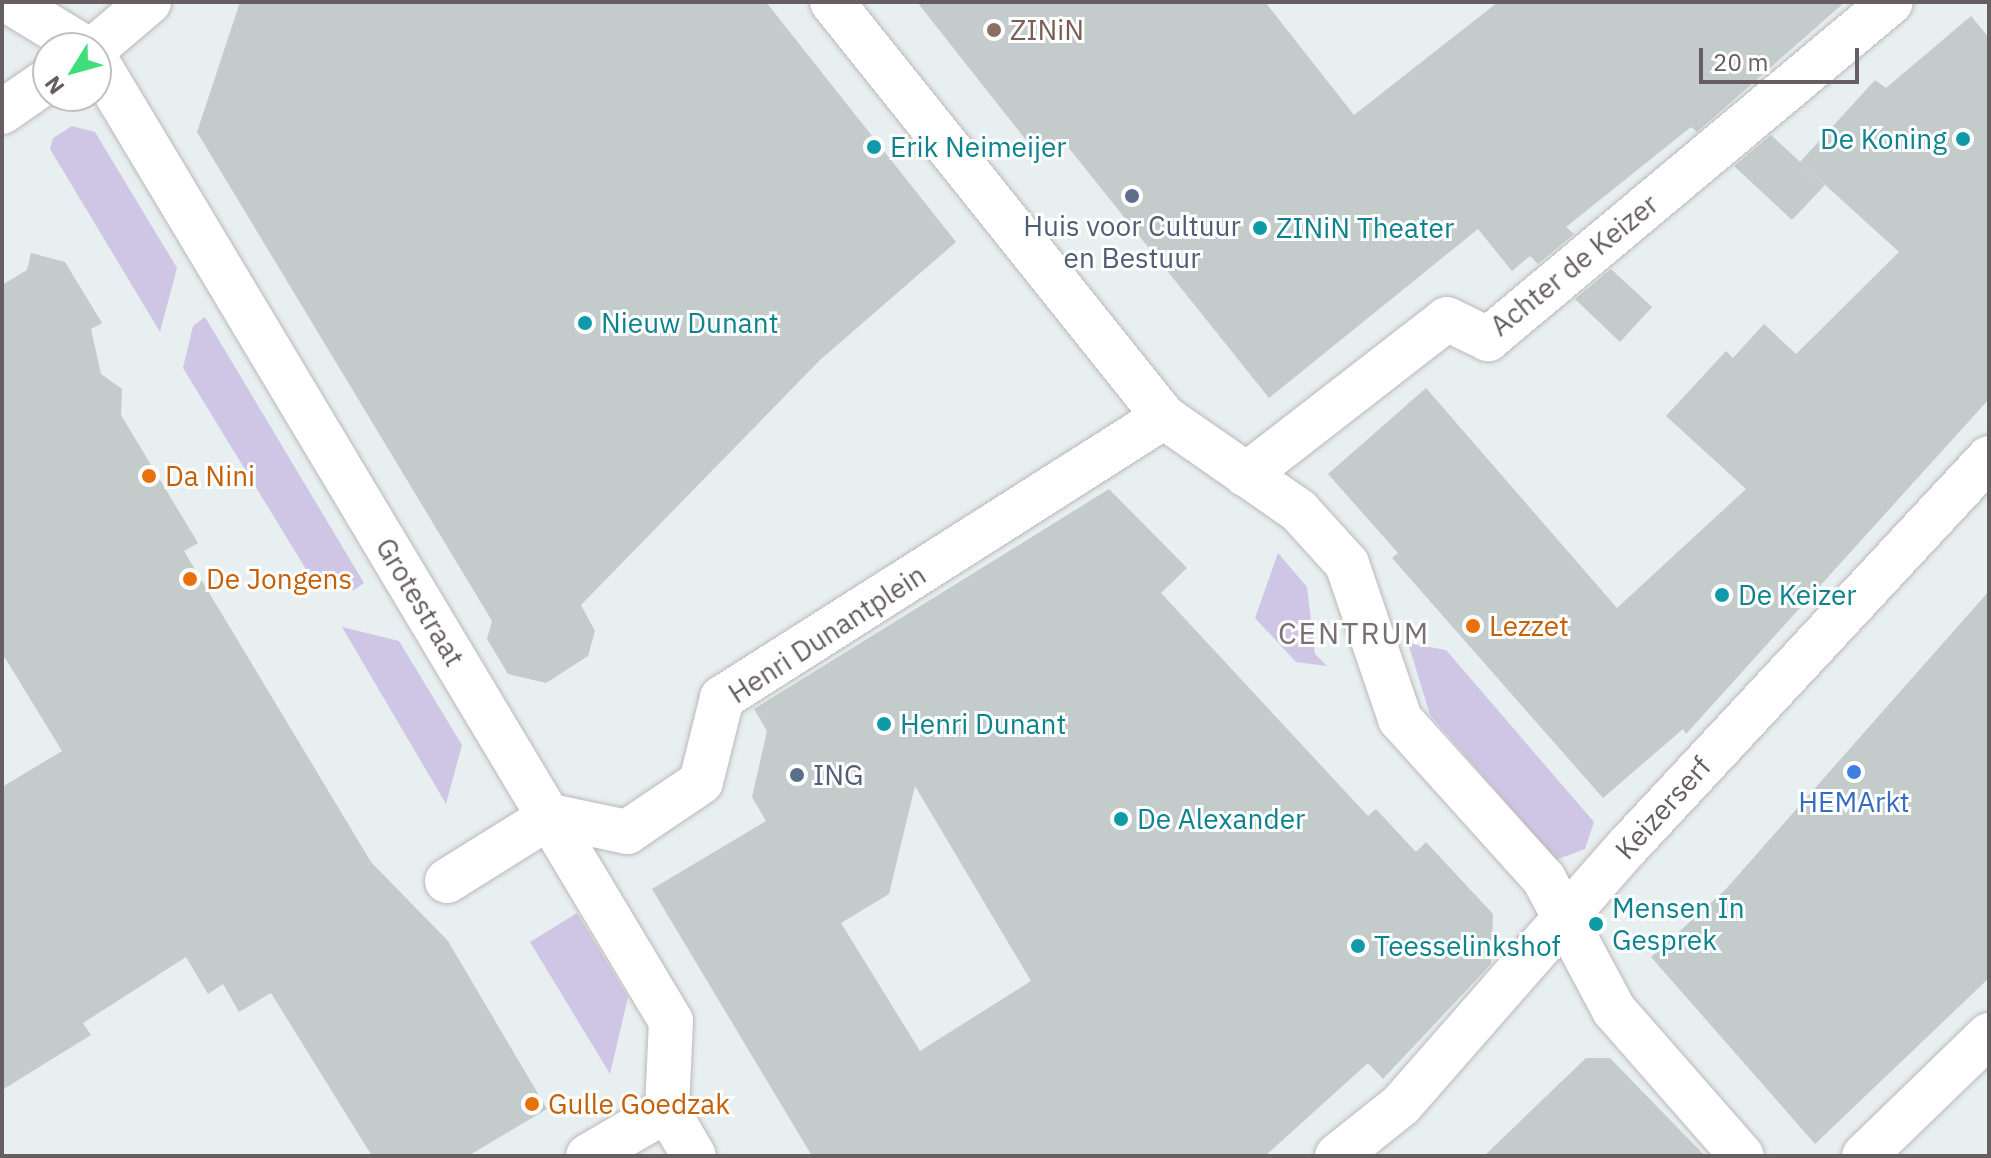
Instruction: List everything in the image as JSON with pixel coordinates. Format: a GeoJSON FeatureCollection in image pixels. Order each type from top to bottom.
{"type":"FeatureCollection","features":[{"type":"Feature","properties":{"kind":"street"},"geometry":{"type":"LineString","coordinates":[[10,2],[59,32]]}},
{"type":"Feature","properties":{"kind":"street"},"geometry":{"type":"LineString","coordinates":[[112,34],[149,2]]}},
{"type":"Feature","properties":{"kind":"street"},"geometry":{"type":"LineString","coordinates":[[832,2],[1164,417],[1299,511],[1347,564],[1400,719],[1544,879],[1614,1010],[1709,1122],[1742,1156]]}},
{"type":"Feature","properties":{"kind":"street","name":"Achter de Keizer"},"geometry":{"type":"LineString","coordinates":[[1246,475],[1447,319],[1488,339],[1891,2]]}},
{"type":"Feature","properties":{"kind":"street","name":"Grotestraat"},"geometry":{"type":"LineString","coordinates":[[112,87],[671,1021],[667,1110]]}},
{"type":"Feature","properties":{"kind":"street"},"geometry":{"type":"LineString","coordinates":[[2,112],[32,91]]}},
{"type":"Feature","properties":{"kind":"street","name":"Henri Dunantplein"},"geometry":{"type":"LineString","coordinates":[[551,816],[627,832],[701,782],[722,698],[1164,417]]}},
{"type":"Feature","properties":{"kind":"street","name":"Keizerserf"},"geometry":{"type":"LineString","coordinates":[[1337,1156],[1401,1105],[1565,920],[1989,458]]}},
{"type":"Feature","properties":{"kind":"street"},"geometry":{"type":"LineString","coordinates":[[447,881],[551,816]]}},
{"type":"Feature","properties":{"kind":"street"},"geometry":{"type":"LineString","coordinates":[[1864,1156],[1989,1035]]}},
{"type":"Feature","properties":{"kind":"street"},"geometry":{"type":"LineString","coordinates":[[588,1156],[667,1110],[694,1156]]}},
{"type":"Feature","properties":{"kind":"shaded area"},"geometry":{"type":"Polygon","coordinates":[[[72,126],[95,132],[177,268],[160,332],[50,149],[53,138],[72,126]]]}},
{"type":"Feature","properties":{"kind":"shaded area"},"geometry":{"type":"Polygon","coordinates":[[[205,317],[364,583],[354,590],[312,579],[183,368],[193,326],[205,317]]]}},
{"type":"Feature","properties":{"kind":"shaded area"},"geometry":{"type":"Polygon","coordinates":[[[1278,553],[1307,587],[1315,654],[1327,666],[1296,662],[1255,618],[1278,553]]]}},
{"type":"Feature","properties":{"kind":"shaded area"},"geometry":{"type":"Polygon","coordinates":[[[342,627],[399,641],[462,745],[446,804],[342,627]]]}},
{"type":"Feature","properties":{"kind":"shaded area"},"geometry":{"type":"Polygon","coordinates":[[[1408,643],[1446,650],[1594,822],[1585,849],[1556,860],[1430,715],[1408,643]]]}},
{"type":"Feature","properties":{"kind":"shaded area"},"geometry":{"type":"Polygon","coordinates":[[[577,913],[628,997],[610,1074],[530,942],[577,913]]]}},
{"type":"Feature","properties":{"kind":"building","name":"Nieuw Dunant"},"geometry":{"type":"Polygon","coordinates":[[[240,2],[766,2],[956,242],[820,360],[581,605],[595,631],[588,656],[546,683],[508,674],[487,639],[492,621],[197,132],[240,2]]]}},
{"type":"Feature","properties":{"kind":"building"},"geometry":{"type":"Polygon","coordinates":[[[917,2],[1265,2],[1354,115],[1498,2],[1845,2],[1697,132],[1691,127],[1566,227],[1574,234],[1538,264],[1530,256],[1512,271],[1478,229],[1269,398],[1064,142],[1041,159],[917,2]]]}},
{"type":"Feature","properties":{"kind":"building"},"geometry":{"type":"Polygon","coordinates":[[[1971,16],[1989,38],[1989,399],[1686,734],[1683,729],[1603,798],[1392,558],[1398,553],[1328,474],[1426,388],[1617,608],[1746,489],[1666,416],[1726,351],[1733,358],[1764,324],[1796,354],[1899,252],[1800,162],[1875,80],[1886,88],[1971,16]]]}},
{"type":"Feature","properties":{"kind":"building"},"geometry":{"type":"Polygon","coordinates":[[[1771,135],[1825,185],[1792,220],[1734,166],[1771,135]]]}},
{"type":"Feature","properties":{"kind":"building"},"geometry":{"type":"Polygon","coordinates":[[[31,253],[65,262],[102,323],[91,329],[101,374],[122,389],[121,415],[198,543],[184,551],[371,862],[448,941],[547,1109],[468,1156],[372,1156],[271,993],[239,1012],[223,984],[208,994],[186,957],[83,1023],[91,1035],[2,1090],[2,787],[62,751],[2,653],[2,285],[27,270],[31,253]]]}},
{"type":"Feature","properties":{"kind":"building"},"geometry":{"type":"Polygon","coordinates":[[[1611,269],[1652,307],[1620,342],[1575,299],[1611,269]]]}},
{"type":"Feature","properties":{"kind":"building"},"geometry":{"type":"Polygon","coordinates":[[[1109,489],[1187,568],[1161,593],[1368,816],[1376,809],[1416,852],[1426,842],[1493,914],[1491,964],[1383,1079],[1368,1063],[1265,1156],[812,1156],[652,889],[766,821],[752,797],[767,731],[754,709],[1109,489]],[[915,786],[889,894],[841,923],[920,1051],[1031,981],[915,786]]]}},
{"type":"Feature","properties":{"kind":"building"},"geometry":{"type":"Polygon","coordinates":[[[1989,591],[1989,978],[1815,1144],[1651,957],[1725,890],[1989,591]]]}},
{"type":"Feature","properties":{"kind":"building"},"geometry":{"type":"Polygon","coordinates":[[[1586,1058],[1610,1058],[1705,1156],[1484,1156],[1586,1058]]]}},
{"type":"Feature","properties":{"kind":"place","name":"ZINiN"},"geometry":{"type":"Point","coordinates":[994,30]}},
{"type":"Feature","properties":{"kind":"place","name":"De Koning"},"geometry":{"type":"Point","coordinates":[1963,139]}},
{"type":"Feature","properties":{"kind":"place","name":"Erik Neimeijer"},"geometry":{"type":"Point","coordinates":[874,147]}},
{"type":"Feature","properties":{"kind":"place","name":"Huis voor Cultuur en Bestuur"},"geometry":{"type":"Point","coordinates":[1132,196]}},
{"type":"Feature","properties":{"kind":"place","name":"ZINiN Theater"},"geometry":{"type":"Point","coordinates":[1260,228]}},
{"type":"Feature","properties":{"kind":"place","name":"Nieuw Dunant"},"geometry":{"type":"Point","coordinates":[585,323]}},
{"type":"Feature","properties":{"kind":"place","name":"Da Nini"},"geometry":{"type":"Point","coordinates":[149,476]}},
{"type":"Feature","properties":{"kind":"place","name":"De Jongens"},"geometry":{"type":"Point","coordinates":[190,579]}},
{"type":"Feature","properties":{"kind":"place","name":"De Keizer"},"geometry":{"type":"Point","coordinates":[1722,595]}},
{"type":"Feature","properties":{"kind":"place","name":"Lezzet"},"geometry":{"type":"Point","coordinates":[1473,626]}},
{"type":"Feature","properties":{"kind":"place","name":"Henri Dunant"},"geometry":{"type":"Point","coordinates":[884,724]}},
{"type":"Feature","properties":{"kind":"place","name":"HEMArkt"},"geometry":{"type":"Point","coordinates":[1854,772]}},
{"type":"Feature","properties":{"kind":"place","name":"ING"},"geometry":{"type":"Point","coordinates":[797,775]}},
{"type":"Feature","properties":{"kind":"place","name":"De Alexander"},"geometry":{"type":"Point","coordinates":[1121,819]}},
{"type":"Feature","properties":{"kind":"place","name":"Mensen In Gesprek"},"geometry":{"type":"Point","coordinates":[1596,924]}},
{"type":"Feature","properties":{"kind":"place","name":"Teesselinkshof"},"geometry":{"type":"Point","coordinates":[1358,946]}},
{"type":"Feature","properties":{"kind":"place","name":"Gulle Goedzak"},"geometry":{"type":"Point","coordinates":[532,1104]}},
{"type":"Feature","properties":{"kind":"district","name":"CENTRUM"},"geometry":{"type":"Point","coordinates":[1354,633]}}]}
